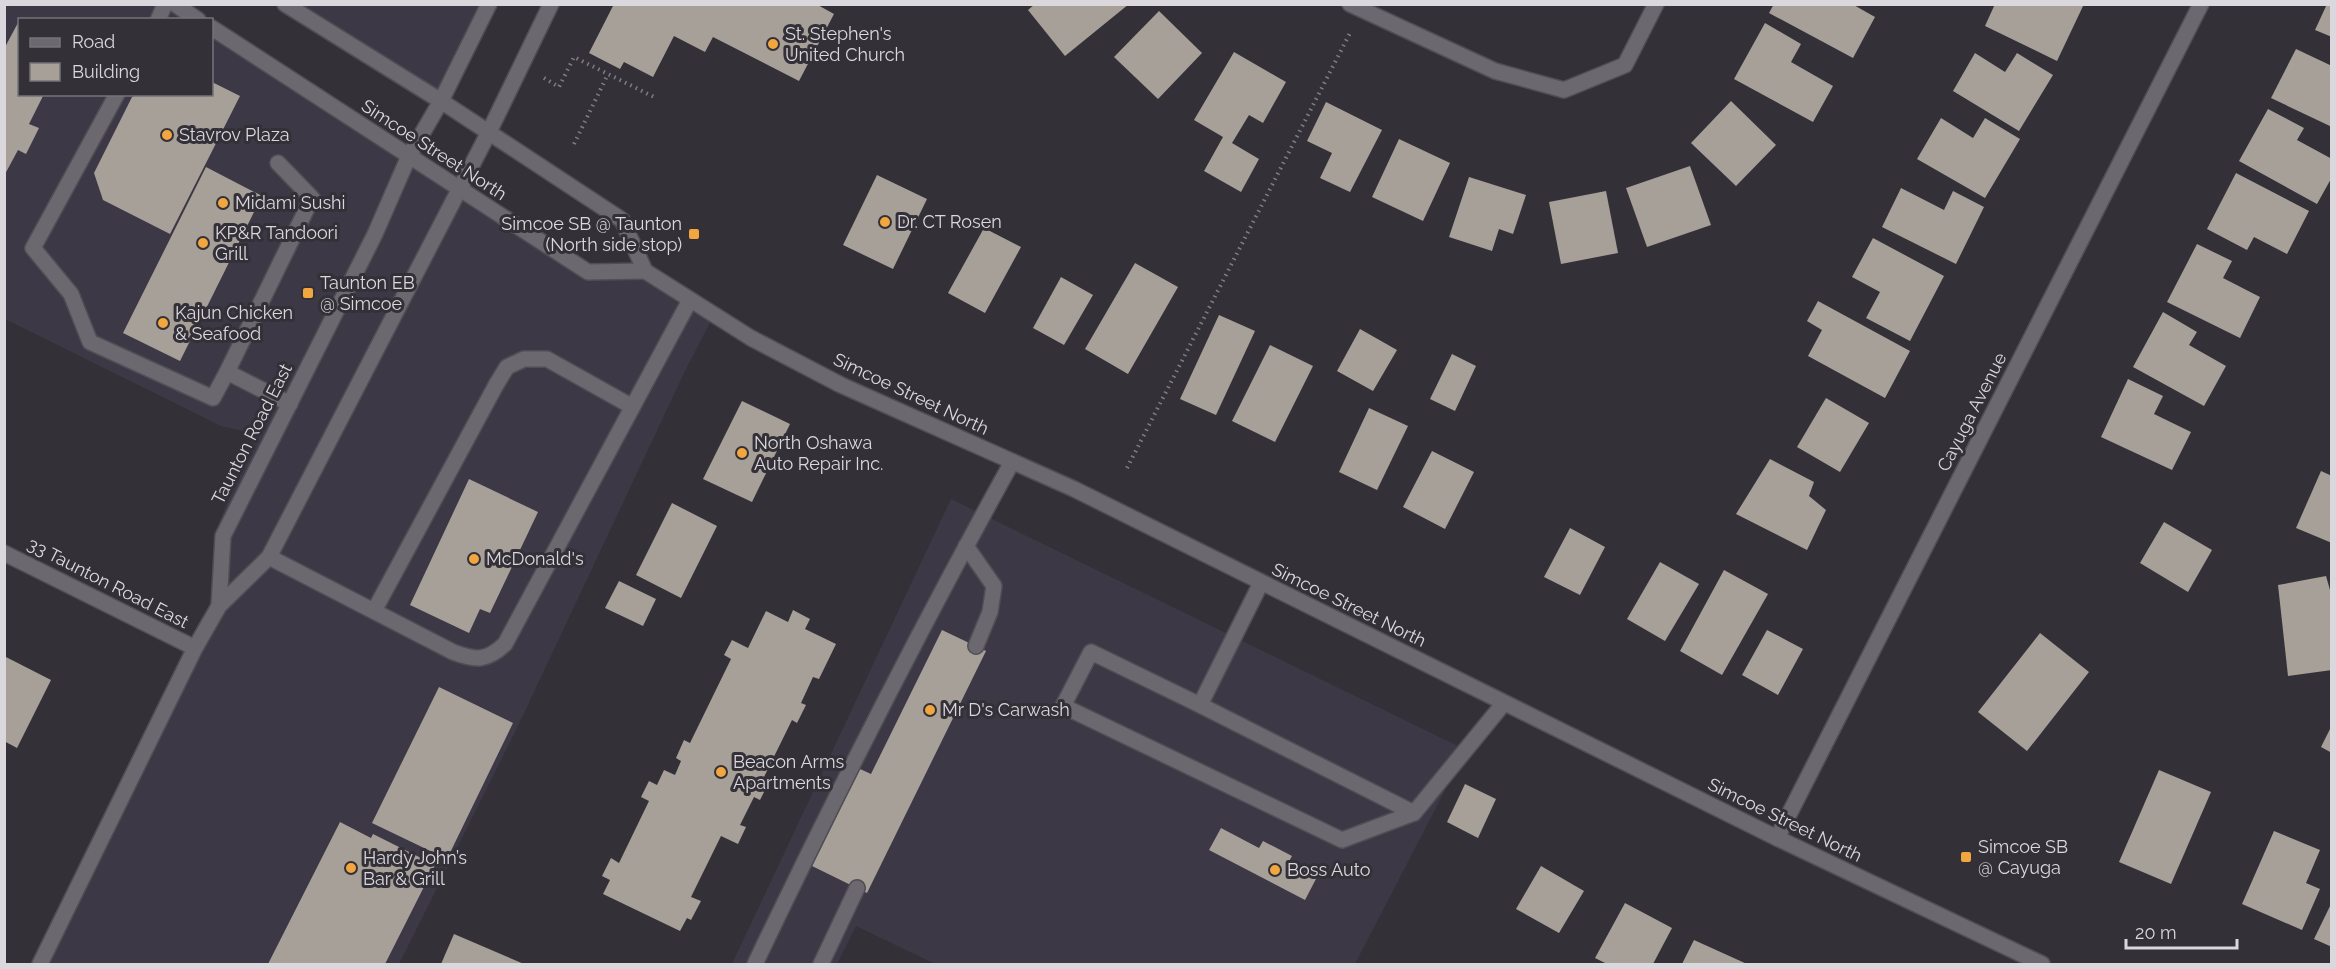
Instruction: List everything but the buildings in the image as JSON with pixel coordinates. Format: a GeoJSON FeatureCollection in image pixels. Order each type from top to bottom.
{"type":"FeatureCollection","features":[{"type":"Feature","properties":{"kind":"main road"},"geometry":{"type":"LineString","coordinates":[[159,18],[165,4]]}},
{"type":"Feature","properties":{"kind":"main road"},"geometry":{"type":"LineString","coordinates":[[175,4],[195,18]]}},
{"type":"Feature","properties":{"kind":"main road"},"geometry":{"type":"LineString","coordinates":[[285,4],[441,100],[622,220],[645,271]]}},
{"type":"Feature","properties":{"kind":"main road","name":"Taunton Road East"},"geometry":{"type":"LineString","coordinates":[[219,606],[223,536],[375,234],[409,156],[441,100],[489,4]]}},
{"type":"Feature","properties":{"kind":"main road","name":"Taunton Road East"},"geometry":{"type":"LineString","coordinates":[[40,964],[195,648],[219,606],[269,557],[460,189],[551,4]]}},
{"type":"Feature","properties":{"kind":"main road"},"geometry":{"type":"LineString","coordinates":[[1356,8],[1495,70],[1564,90],[1625,65],[1656,4]]}},
{"type":"Feature","properties":{"kind":"main road","name":"Cayuga Avenue"},"geometry":{"type":"LineString","coordinates":[[1777,838],[2201,4]]}},
{"type":"Feature","properties":{"kind":"main road","name":"Simcoe Street North"},"geometry":{"type":"LineString","coordinates":[[213,29],[588,272],[645,271],[751,338],[841,385],[1074,489],[1777,838],[2042,964]]}},
{"type":"Feature","properties":{"kind":"main road"},"geometry":{"type":"LineString","coordinates":[[116,96],[33,248],[71,294],[90,342],[213,398],[312,198],[278,163]]}},
{"type":"Feature","properties":{"kind":"main road"},"geometry":{"type":"LineString","coordinates":[[269,557],[471,659],[492,656],[505,644],[690,300]]}},
{"type":"Feature","properties":{"kind":"main road"},"geometry":{"type":"LineString","coordinates":[[374,611],[507,367],[524,359],[547,359],[632,406]]}},
{"type":"Feature","properties":{"kind":"main road"},"geometry":{"type":"LineString","coordinates":[[226,372],[290,404]]}},
{"type":"Feature","properties":{"kind":"main road"},"geometry":{"type":"LineString","coordinates":[[756,964],[827,814],[1012,462]]}},
{"type":"Feature","properties":{"kind":"main road"},"geometry":{"type":"LineString","coordinates":[[966,546],[994,586],[990,612],[976,646]]}},
{"type":"Feature","properties":{"kind":"main road","name":"33 Taunton Road East"},"geometry":{"type":"LineString","coordinates":[[4,553],[195,648]]}},
{"type":"Feature","properties":{"kind":"main road"},"geometry":{"type":"LineString","coordinates":[[1200,705],[1261,583]]}},
{"type":"Feature","properties":{"kind":"main road"},"geometry":{"type":"LineString","coordinates":[[1414,813],[1090,652],[1063,706],[1342,840],[1414,813],[1504,704]]}},
{"type":"Feature","properties":{"kind":"main road"},"geometry":{"type":"LineString","coordinates":[[821,964],[857,888]]}},
{"type":"Feature","properties":{"kind":"path"},"geometry":{"type":"LineString","coordinates":[[1127,468],[1356,8]]}},
{"type":"Feature","properties":{"kind":"path"},"geometry":{"type":"LineString","coordinates":[[521,65],[559,87],[574,57],[654,97]]}},
{"type":"Feature","properties":{"kind":"path"},"geometry":{"type":"LineString","coordinates":[[574,144],[608,74]]}},
{"type":"Feature","properties":{"kind":"shaded area"},"geometry":{"type":"Polygon","coordinates":[[[4,5],[175,5],[196,18],[18,18],[18,96],[213,96],[213,29],[580,268],[643,269],[715,313],[685,371],[517,728],[399,964],[40,964],[216,607],[219,587],[219,523],[255,434],[221,426],[5,319],[4,5]]]}},
{"type":"Feature","properties":{"kind":"shaded area"},"geometry":{"type":"Polygon","coordinates":[[[285,5],[486,5],[435,98],[285,5]]]}},
{"type":"Feature","properties":{"kind":"shaded area"},"geometry":{"type":"Polygon","coordinates":[[[951,499],[1466,750],[1355,964],[935,964],[856,926],[837,964],[732,964],[951,499]]]}},
{"type":"Feature","properties":{"kind":"place","name":"St. Stephen's United Church"},"geometry":{"type":"Point","coordinates":[773,44]}},
{"type":"Feature","properties":{"kind":"place","name":"Stavrov Plaza"},"geometry":{"type":"Point","coordinates":[167,135]}},
{"type":"Feature","properties":{"kind":"place","name":"Midami Sushi"},"geometry":{"type":"Point","coordinates":[223,203]}},
{"type":"Feature","properties":{"kind":"place","name":"Dr. CT Rosen"},"geometry":{"type":"Point","coordinates":[885,222]}},
{"type":"Feature","properties":{"kind":"place","name":"Simcoe SB @ Taunton (North side stop)"},"geometry":{"type":"Point","coordinates":[694,234]}},
{"type":"Feature","properties":{"kind":"place","name":"KP&R Tandoori Grill"},"geometry":{"type":"Point","coordinates":[203,243]}},
{"type":"Feature","properties":{"kind":"place","name":"Taunton EB @ Simcoe"},"geometry":{"type":"Point","coordinates":[308,293]}},
{"type":"Feature","properties":{"kind":"place","name":"Kajun Chicken & Seafood"},"geometry":{"type":"Point","coordinates":[163,323]}},
{"type":"Feature","properties":{"kind":"place","name":"North Oshawa Auto Repair Inc."},"geometry":{"type":"Point","coordinates":[742,453]}},
{"type":"Feature","properties":{"kind":"place","name":"McDonald's"},"geometry":{"type":"Point","coordinates":[474,559]}},
{"type":"Feature","properties":{"kind":"place","name":"Mr D's Carwash"},"geometry":{"type":"Point","coordinates":[930,710]}},
{"type":"Feature","properties":{"kind":"place","name":"Beacon Arms Apartments"},"geometry":{"type":"Point","coordinates":[721,772]}},
{"type":"Feature","properties":{"kind":"place","name":"Simcoe SB @ Cayuga"},"geometry":{"type":"Point","coordinates":[1966,857]}},
{"type":"Feature","properties":{"kind":"place","name":"Hardy John’s Bar & Grill"},"geometry":{"type":"Point","coordinates":[351,868]}},
{"type":"Feature","properties":{"kind":"place","name":"Boss Auto"},"geometry":{"type":"Point","coordinates":[1275,870]}}]}
